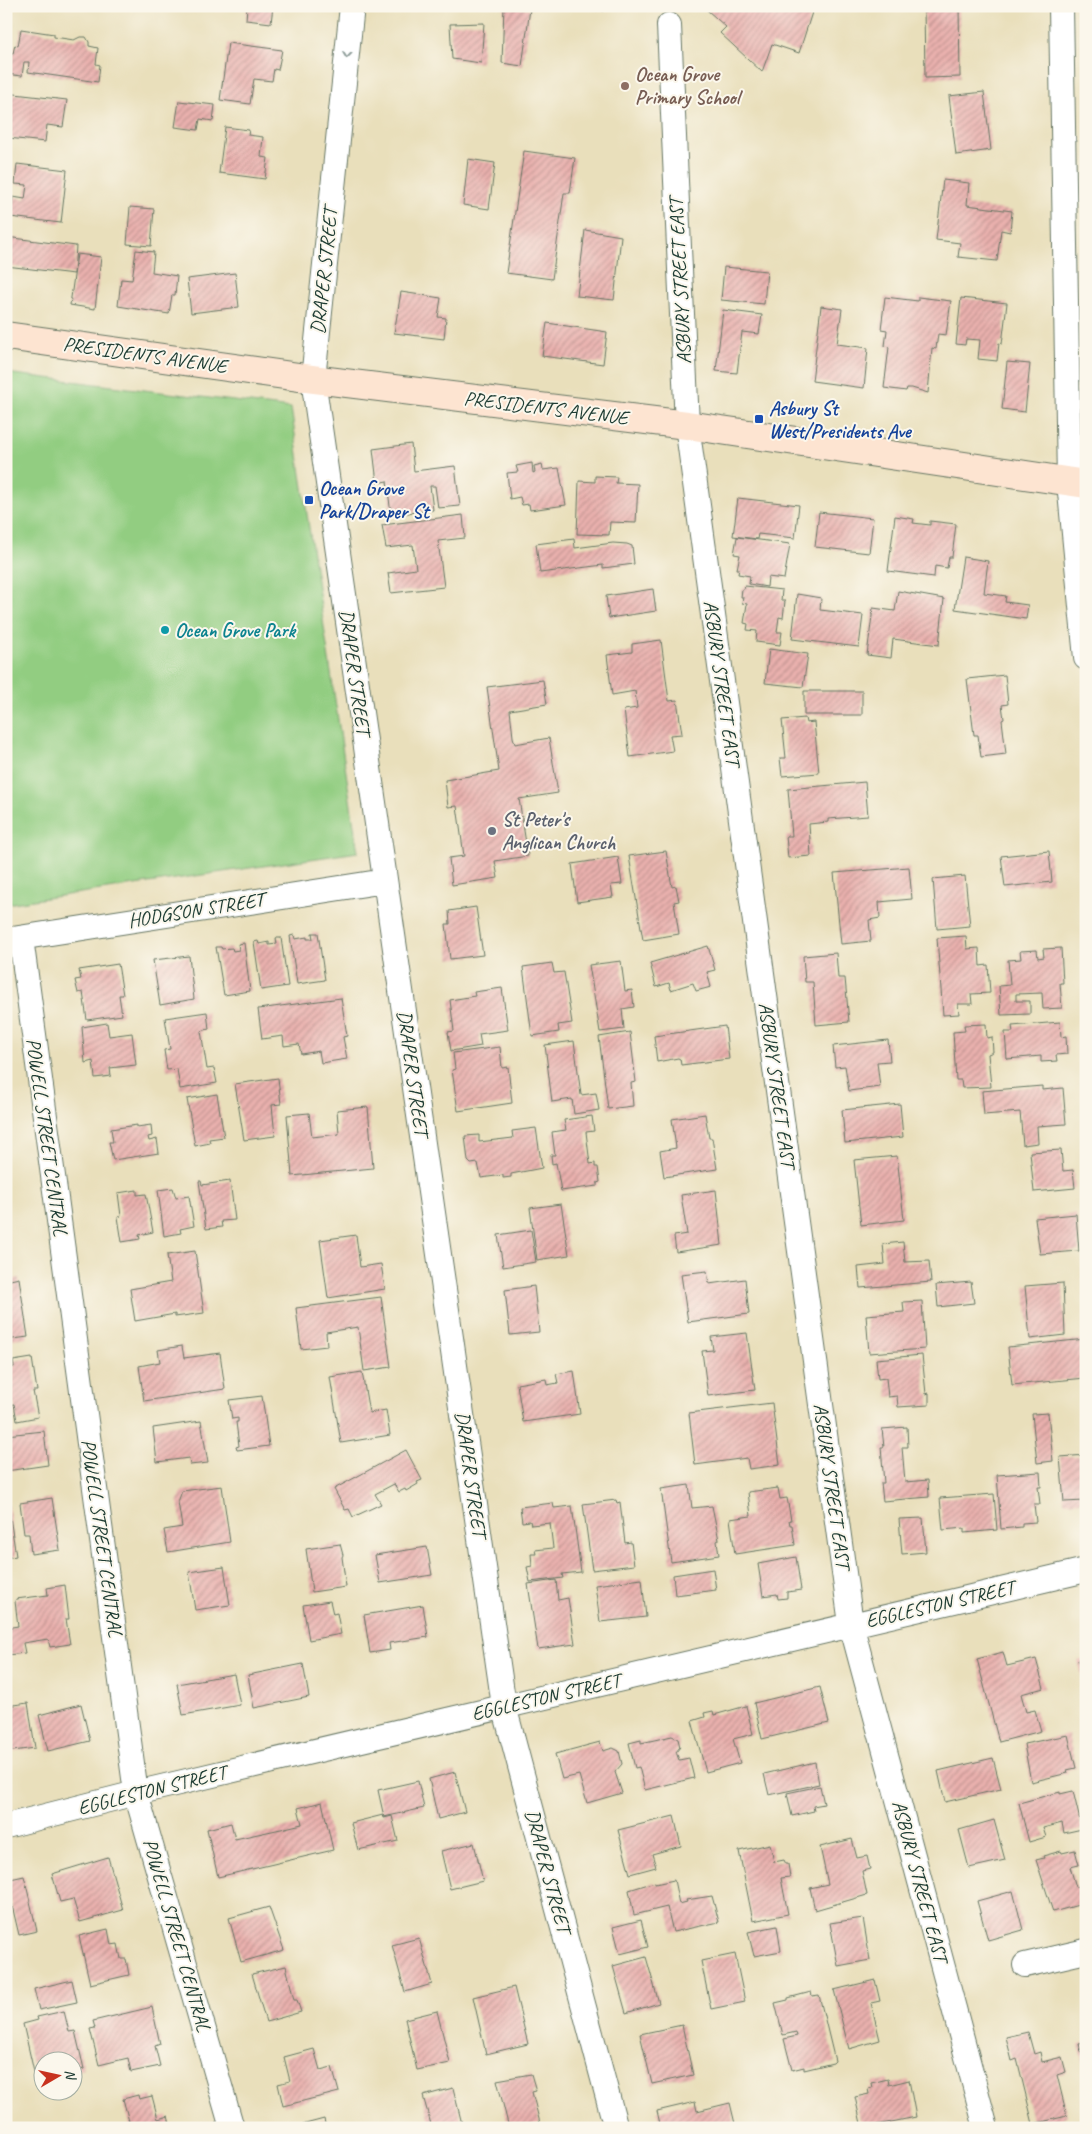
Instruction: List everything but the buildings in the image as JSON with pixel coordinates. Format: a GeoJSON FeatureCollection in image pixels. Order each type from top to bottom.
{"type":"FeatureCollection","features":[{"type":"Feature","properties":{"kind":"street","name":"DRAPER STREET"},"geometry":{"type":"LineString","coordinates":[[352,6],[313,379],[504,1706],[616,2128]]}},
{"type":"Feature","properties":{"kind":"street"},"geometry":{"type":"LineString","coordinates":[[1061,6],[1077,483],[1086,658]]}},
{"type":"Feature","properties":{"kind":"street","name":"ASBURY STREET EAST"},"geometry":{"type":"LineString","coordinates":[[669,26],[687,425],[851,1624],[986,2128]]}},
{"type":"Feature","properties":{"kind":"street","name":"PRESIDENTS AVENUE"},"geometry":{"type":"LineString","coordinates":[[6,336],[313,379],[687,425],[1077,483]]}},
{"type":"Feature","properties":{"kind":"street","name":"HODGSON STREET"},"geometry":{"type":"LineString","coordinates":[[13,939],[385,881]]}},
{"type":"Feature","properties":{"kind":"street","name":"POWELL STREET CENTRAL"},"geometry":{"type":"LineString","coordinates":[[13,939],[136,1793],[232,2128]]}},
{"type":"Feature","properties":{"kind":"street","name":"EGGLESTON STREET"},"geometry":{"type":"LineString","coordinates":[[6,1826],[136,1793],[1086,1570]]}},
{"type":"Feature","properties":{"kind":"street"},"geometry":{"type":"LineString","coordinates":[[1025,1965],[1086,1951]]}},
{"type":"Feature","properties":{"kind":"green space","name":"Ocean Grove Park"},"geometry":{"type":"Polygon","coordinates":[[[6,373],[291,408],[358,852],[6,904],[6,373]]]}},
{"type":"Feature","properties":{"kind":"place","name":"Ocean Grove Primary School"},"geometry":{"type":"Point","coordinates":[625,86]}},
{"type":"Feature","properties":{"kind":"place","name":"Asbury St West/Presidents Ave"},"geometry":{"type":"Point","coordinates":[759,419]}},
{"type":"Feature","properties":{"kind":"place","name":"Ocean Grove Park/Draper St"},"geometry":{"type":"Point","coordinates":[309,500]}},
{"type":"Feature","properties":{"kind":"place","name":"Ocean Grove Park"},"geometry":{"type":"Point","coordinates":[165,630]}},
{"type":"Feature","properties":{"kind":"place","name":"St Peter's Anglican Church"},"geometry":{"type":"Point","coordinates":[492,831]}}]}
